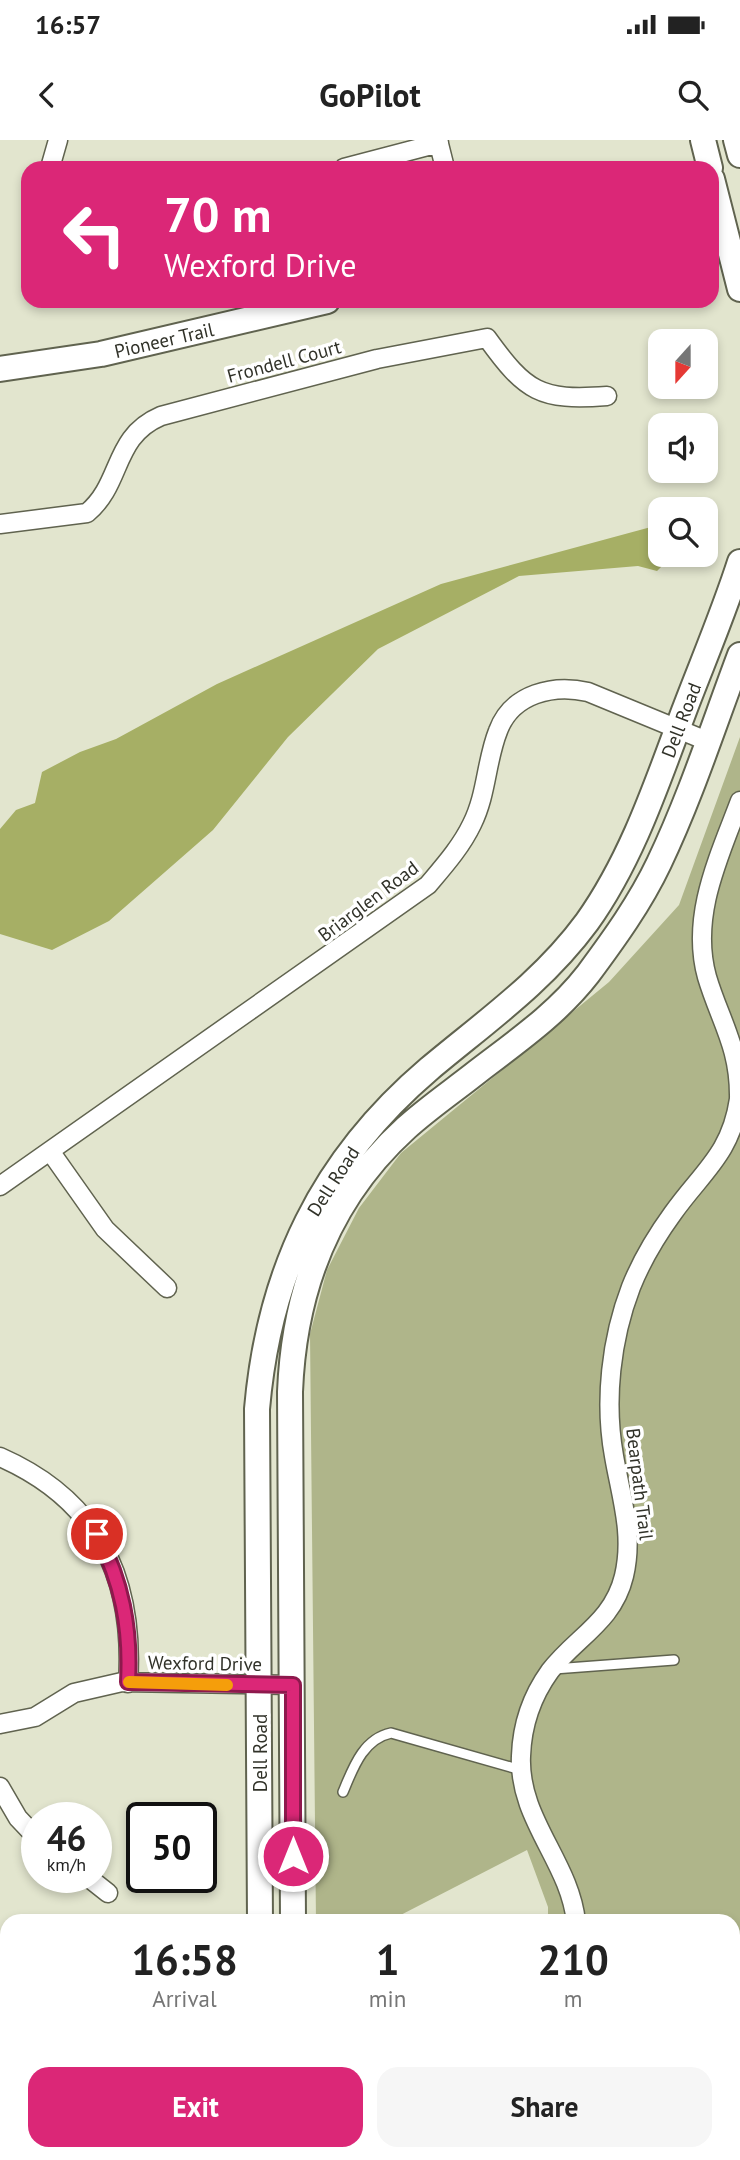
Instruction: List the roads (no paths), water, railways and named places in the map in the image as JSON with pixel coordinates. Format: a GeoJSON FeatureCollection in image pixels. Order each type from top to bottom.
{"type":"FeatureCollection","features":[{"type":"Feature","properties":{"kind":"main road"},"geometry":{"type":"LineString","coordinates":[[703,140],[708,161]]}},
{"type":"Feature","properties":{"kind":"main road"},"geometry":{"type":"LineString","coordinates":[[736,140],[740,155]]}},
{"type":"Feature","properties":{"kind":"main road"},"geometry":{"type":"LineString","coordinates":[[724,210],[740,289]]}},
{"type":"Feature","properties":{"kind":"main road","name":"Pioneer Trail"},"geometry":{"type":"LineString","coordinates":[[0,369],[101,354],[297,308]]}},
{"type":"Feature","properties":{"kind":"main road","name":"Dell Road"},"geometry":{"type":"LineString","coordinates":[[260,1914],[257,1409],[267,1329],[294,1246],[317,1199],[344,1160],[385,1110],[428,1070],[538,980],[587,921],[627,855],[740,562]]}},
{"type":"Feature","properties":{"kind":"main road","name":"Dell Road"},"geometry":{"type":"LineString","coordinates":[[293,1914],[292,1343],[301,1302],[321,1245],[355,1185],[379,1155],[407,1127],[544,1021],[585,977],[616,936],[659,864],[740,655]]}},
{"type":"Feature","properties":{"kind":"street"},"geometry":{"type":"LineString","coordinates":[[52,161],[58,140]]}},
{"type":"Feature","properties":{"kind":"street"},"geometry":{"type":"LineString","coordinates":[[368,161],[438,141],[443,161]]}},
{"type":"Feature","properties":{"kind":"street","name":"Frondell Court"},"geometry":{"type":"LineString","coordinates":[[0,524],[87,513],[105,492],[125,445],[134,432],[161,416],[429,347],[487,338],[512,374],[538,391],[568,399],[607,396]]}},
{"type":"Feature","properties":{"kind":"street","name":"Briarglen Road"},"geometry":{"type":"LineString","coordinates":[[0,1186],[428,885],[453,856],[472,823],[486,787],[498,729],[511,712],[527,698],[546,690],[568,687],[588,692],[707,741]]}},
{"type":"Feature","properties":{"kind":"street","name":"Bearpath Trail"},"geometry":{"type":"LineString","coordinates":[[575,1914],[572,1892],[534,1819],[523,1789],[524,1726],[535,1696],[551,1669],[596,1628],[612,1605],[623,1579],[628,1523],[613,1454],[610,1411],[611,1369],[619,1327],[631,1286],[673,1212],[720,1156],[733,1127],[739,1098],[740,1066],[733,1037],[708,979],[702,947],[702,915],[710,883],[740,801]]}},
{"type":"Feature","properties":{"kind":"street"},"geometry":{"type":"LineString","coordinates":[[50,1151],[105,1229],[167,1288]]}},
{"type":"Feature","properties":{"kind":"street"},"geometry":{"type":"LineString","coordinates":[[0,1457],[46,1480],[74,1505],[97,1534],[114,1566],[125,1601],[128,1682]]}},
{"type":"Feature","properties":{"kind":"street","name":"Wexford Drive"},"geometry":{"type":"LineString","coordinates":[[0,1724],[35,1717],[86,1689],[128,1682],[293,1685]]}},
{"type":"Feature","properties":{"kind":"street"},"geometry":{"type":"LineString","coordinates":[[0,1787],[21,1821]]}},
{"type":"Feature","properties":{"kind":"lane"},"geometry":{"type":"LineString","coordinates":[[551,1669],[674,1660]]}},
{"type":"Feature","properties":{"kind":"lane"},"geometry":{"type":"LineString","coordinates":[[342,1792],[364,1750],[379,1736],[391,1734],[522,1770]]}}]}
